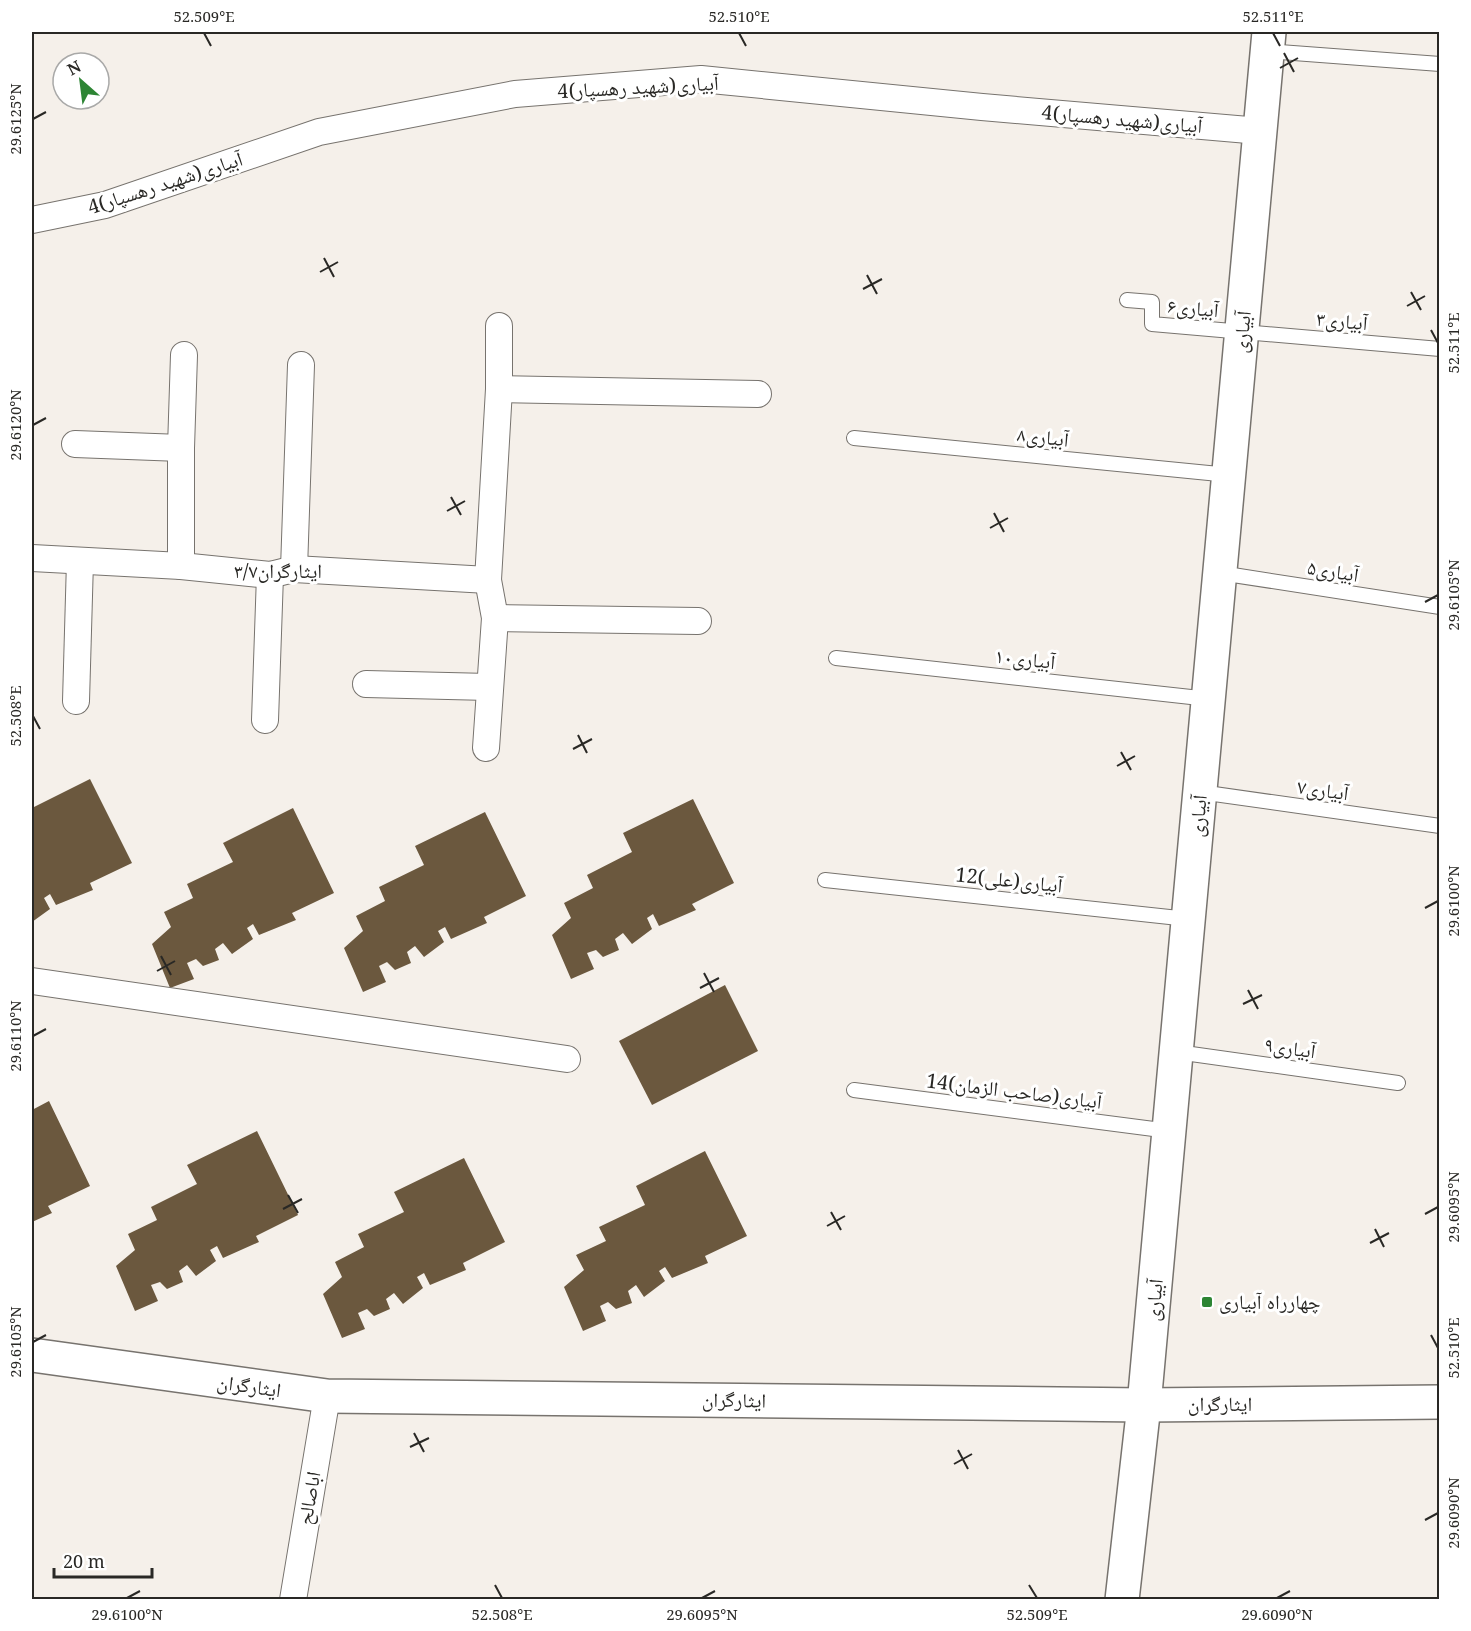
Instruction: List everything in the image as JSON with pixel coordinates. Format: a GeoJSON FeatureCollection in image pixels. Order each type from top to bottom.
{"type":"FeatureCollection","features":[{"type":"Feature","properties":{"kind":"street","name":"آبیاری"},"geometry":{"type":"LineString","coordinates":[[1122,1599],[1144,1404],[1268,41]]}},
{"type":"Feature","properties":{"kind":"street","name":"4آبیاری(شهید رهسپار)"},"geometry":{"type":"LineString","coordinates":[[32,220],[105,205],[320,132],[515,94],[701,80],[971,106],[1260,130]]}},
{"type":"Feature","properties":{"kind":"street"},"geometry":{"type":"LineString","coordinates":[[486,748],[495,618],[488,580],[499,389],[499,326]]}},
{"type":"Feature","properties":{"kind":"street"},"geometry":{"type":"LineString","coordinates":[[181,566],[184,355]]}},
{"type":"Feature","properties":{"kind":"street"},"geometry":{"type":"LineString","coordinates":[[265,720],[282,572],[301,366]]}},
{"type":"Feature","properties":{"kind":"street"},"geometry":{"type":"LineString","coordinates":[[499,389],[758,394]]}},
{"type":"Feature","properties":{"kind":"street"},"geometry":{"type":"LineString","coordinates":[[75,444],[181,448]]}},
{"type":"Feature","properties":{"kind":"street","name":"ایثارگران۳/۷"},"geometry":{"type":"LineString","coordinates":[[32,558],[282,572],[488,580]]}},
{"type":"Feature","properties":{"kind":"street"},"geometry":{"type":"LineString","coordinates":[[76,701],[80,561]]}},
{"type":"Feature","properties":{"kind":"street"},"geometry":{"type":"LineString","coordinates":[[495,618],[698,621]]}},
{"type":"Feature","properties":{"kind":"street"},"geometry":{"type":"LineString","coordinates":[[366,684],[489,687]]}},
{"type":"Feature","properties":{"kind":"street"},"geometry":{"type":"LineString","coordinates":[[32,981],[567,1059]]}},
{"type":"Feature","properties":{"kind":"street","name":"ایثارگران"},"geometry":{"type":"LineString","coordinates":[[32,1355],[327,1396],[1144,1404],[1440,1402]]}},
{"type":"Feature","properties":{"kind":"street","name":"اباصالح"},"geometry":{"type":"LineString","coordinates":[[293,1599],[327,1396]]}},
{"type":"Feature","properties":{"kind":"lane"},"geometry":{"type":"LineString","coordinates":[[1268,41],[1440,64]]}},
{"type":"Feature","properties":{"kind":"lane","name":"آبیاری۶"},"geometry":{"type":"LineString","coordinates":[[1127,300],[1152,302],[1152,324],[1242,332]]}},
{"type":"Feature","properties":{"kind":"lane","name":"آبیاری۳"},"geometry":{"type":"LineString","coordinates":[[1242,332],[1440,349]]}},
{"type":"Feature","properties":{"kind":"lane","name":"آبیاری۸"},"geometry":{"type":"LineString","coordinates":[[854,438],[1229,475]]}},
{"type":"Feature","properties":{"kind":"lane","name":"آبیاری۵"},"geometry":{"type":"LineString","coordinates":[[1220,573],[1440,607]]}},
{"type":"Feature","properties":{"kind":"lane","name":"آبیاری۱۰"},"geometry":{"type":"LineString","coordinates":[[836,658],[1209,699]]}},
{"type":"Feature","properties":{"kind":"lane","name":"آبیاری۷"},"geometry":{"type":"LineString","coordinates":[[1200,792],[1440,826]]}},
{"type":"Feature","properties":{"kind":"lane","name":"12آبیاری(علی)"},"geometry":{"type":"LineString","coordinates":[[825,880],[1188,919]]}},
{"type":"Feature","properties":{"kind":"lane","name":"آبیاری۹"},"geometry":{"type":"LineString","coordinates":[[1176,1052],[1398,1083]]}},
{"type":"Feature","properties":{"kind":"lane","name":"14آبیاری(صاحب الزمان)"},"geometry":{"type":"LineString","coordinates":[[854,1090],[1169,1131]]}},
{"type":"Feature","properties":{"kind":"building"},"geometry":{"type":"Polygon","coordinates":[[[90,779],[132,863],[90,883],[93,890],[56,905],[50,894],[44,898],[50,909],[32,922],[32,808],[90,779]]]}},
{"type":"Feature","properties":{"kind":"building"},"geometry":{"type":"Polygon","coordinates":[[[693,799],[734,883],[692,904],[696,910],[659,926],[653,914],[647,918],[652,929],[632,944],[623,933],[615,939],[619,950],[603,957],[596,950],[587,953],[594,969],[571,979],[552,935],[571,918],[564,903],[593,888],[587,875],[632,852],[623,833],[693,799]]]}},
{"type":"Feature","properties":{"kind":"building"},"geometry":{"type":"Polygon","coordinates":[[[293,808],[334,893],[292,913],[296,920],[259,935],[253,924],[247,928],[253,939],[232,954],[223,943],[215,949],[219,960],[203,966],[196,959],[187,963],[194,979],[170,988],[152,944],[171,927],[164,912],[193,898],[187,884],[233,862],[223,843],[293,808]]]}},
{"type":"Feature","properties":{"kind":"building"},"geometry":{"type":"Polygon","coordinates":[[[485,812],[526,896],[484,917],[487,923],[451,939],[445,927],[438,931],[444,942],[424,957],[415,946],[407,952],[411,963],[395,970],[387,962],[379,966],[386,982],[363,992],[344,948],[363,931],[356,916],[385,901],[379,887],[424,865],[415,846],[485,812]]]}},
{"type":"Feature","properties":{"kind":"building"},"geometry":{"type":"Polygon","coordinates":[[[725,985],[758,1051],[652,1105],[619,1041],[725,985]]]}},
{"type":"Feature","properties":{"kind":"building"},"geometry":{"type":"Polygon","coordinates":[[[49,1101],[90,1186],[48,1206],[52,1213],[32,1222],[32,1110],[49,1101]]]}},
{"type":"Feature","properties":{"kind":"building"},"geometry":{"type":"Polygon","coordinates":[[[257,1131],[298,1215],[256,1236],[259,1242],[223,1258],[217,1246],[210,1250],[216,1261],[196,1276],[187,1265],[179,1271],[183,1282],[167,1289],[160,1282],[151,1285],[158,1301],[135,1311],[116,1266],[135,1250],[128,1234],[157,1220],[151,1207],[197,1184],[187,1165],[257,1131]]]}},
{"type":"Feature","properties":{"kind":"building"},"geometry":{"type":"Polygon","coordinates":[[[705,1151],[747,1236],[705,1256],[708,1263],[672,1278],[665,1267],[659,1271],[665,1281],[644,1297],[636,1285],[628,1291],[632,1303],[616,1309],[608,1302],[600,1306],[606,1321],[583,1331],[564,1287],[584,1270],[576,1255],[606,1241],[599,1227],[645,1205],[636,1186],[705,1151]]]}},
{"type":"Feature","properties":{"kind":"building"},"geometry":{"type":"Polygon","coordinates":[[[464,1158],[505,1242],[463,1263],[466,1270],[430,1285],[424,1273],[417,1277],[423,1288],[403,1304],[394,1293],[386,1299],[390,1309],[374,1316],[367,1309],[358,1313],[365,1329],[342,1338],[323,1294],[342,1277],[335,1262],[364,1247],[358,1234],[404,1212],[394,1192],[464,1158]]]}},
{"type":"Feature","properties":{"kind":"place","name":"چهارراه آبیاری"},"geometry":{"type":"Point","coordinates":[1207,1302]}}]}
